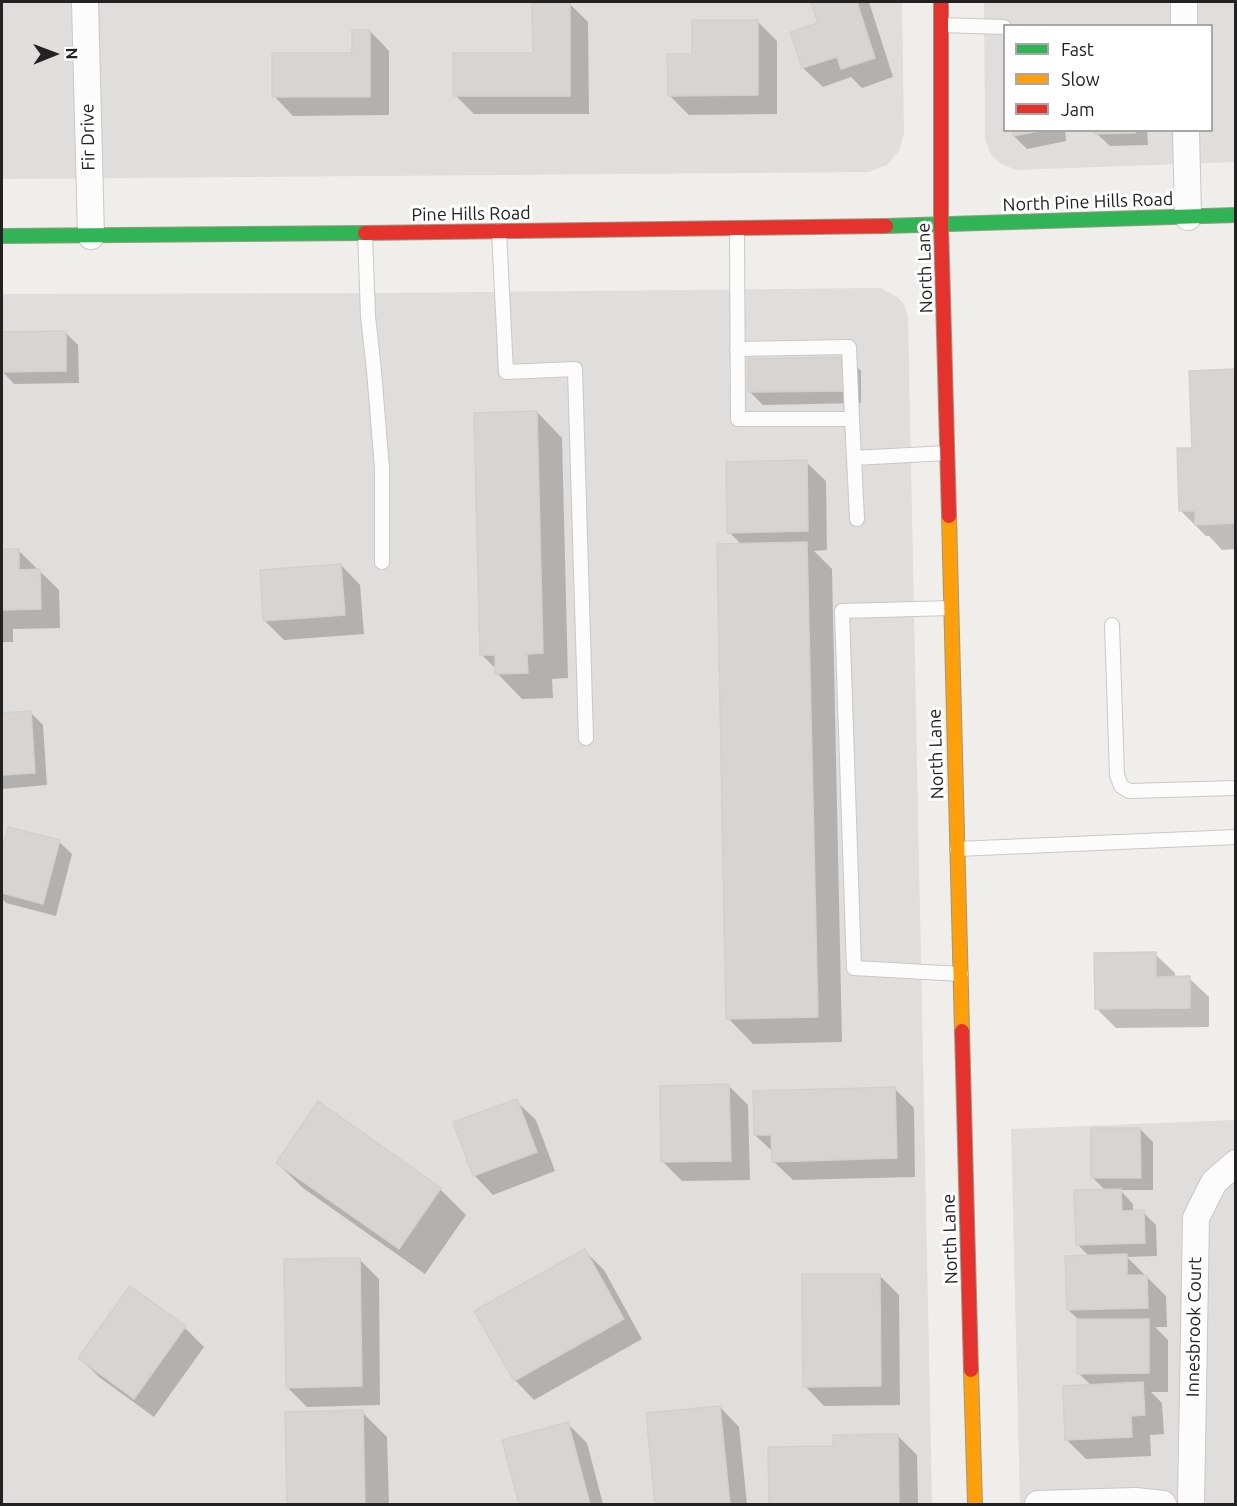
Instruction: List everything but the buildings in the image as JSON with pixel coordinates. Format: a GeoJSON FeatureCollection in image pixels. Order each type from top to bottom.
{"type":"FeatureCollection","features":[{"type":"Feature","properties":{"kind":"street","name":"Fir Drive"},"geometry":{"type":"LineString","coordinates":[[85,2],[91,236]]}},
{"type":"Feature","properties":{"kind":"street","name":"North Lane"},"geometry":{"type":"LineString","coordinates":[[940,2],[941,225],[975,1504]]}},
{"type":"Feature","properties":{"kind":"street"},"geometry":{"type":"LineString","coordinates":[[1184,2],[1184,24]]}},
{"type":"Feature","properties":{"kind":"street"},"geometry":{"type":"LineString","coordinates":[[1186,132],[1188,217]]}},
{"type":"Feature","properties":{"kind":"street","name":"North Pine Hills Road"},"geometry":{"type":"LineString","coordinates":[[941,225],[1236,215]]}},
{"type":"Feature","properties":{"kind":"street","name":"Pine Hills Road"},"geometry":{"type":"LineString","coordinates":[[2,236],[941,225]]}},
{"type":"Feature","properties":{"kind":"street","name":"Innesbrook Court"},"geometry":{"type":"LineString","coordinates":[[1191,1504],[1196,1218],[1214,1182],[1236,1163]]}},
{"type":"Feature","properties":{"kind":"street"},"geometry":{"type":"LineString","coordinates":[[1038,1504],[1135,1502],[1163,1504]]}},
{"type":"Feature","properties":{"kind":"lane"},"geometry":{"type":"LineString","coordinates":[[941,25],[1003,27]]}},
{"type":"Feature","properties":{"kind":"lane"},"geometry":{"type":"LineString","coordinates":[[736,228],[738,419],[852,419]]}},
{"type":"Feature","properties":{"kind":"lane"},"geometry":{"type":"LineString","coordinates":[[499,231],[506,372],[575,369],[586,738]]}},
{"type":"Feature","properties":{"kind":"lane"},"geometry":{"type":"LineString","coordinates":[[364,233],[368,316],[382,468],[382,562]]}},
{"type":"Feature","properties":{"kind":"lane"},"geometry":{"type":"LineString","coordinates":[[737,349],[849,347],[857,519]]}},
{"type":"Feature","properties":{"kind":"lane"},"geometry":{"type":"LineString","coordinates":[[854,458],[947,453]]}},
{"type":"Feature","properties":{"kind":"lane"},"geometry":{"type":"LineString","coordinates":[[951,608],[842,611],[854,968],[961,974]]}},
{"type":"Feature","properties":{"kind":"lane"},"geometry":{"type":"LineString","coordinates":[[1112,625],[1117,775],[1121,786],[1129,791],[1236,788]]}},
{"type":"Feature","properties":{"kind":"lane"},"geometry":{"type":"LineString","coordinates":[[957,849],[1236,837]]}},
{"type":"Feature","properties":{"kind":"shaded area"},"geometry":{"type":"Polygon","coordinates":[[[2,2],[902,2],[904,134],[899,151],[887,165],[869,172],[2,179],[2,2]]]}},
{"type":"Feature","properties":{"kind":"shaded area"},"geometry":{"type":"Polygon","coordinates":[[[984,2],[1235,2],[1235,162],[1016,170],[1002,164],[991,155],[985,139],[984,2]]]}},
{"type":"Feature","properties":{"kind":"shaded area"},"geometry":{"type":"Polygon","coordinates":[[[880,288],[896,296],[904,304],[908,317],[932,1504],[2,1504],[2,294],[880,288]]]}},
{"type":"Feature","properties":{"kind":"shaded area"},"geometry":{"type":"Polygon","coordinates":[[[1235,1120],[1235,1504],[1020,1504],[1011,1129],[1235,1120]]]}},
{"type":"Feature","properties":{"kind":"traffic: fast"},"geometry":{"type":"LineString","coordinates":[[886,226],[1236,215]]}},
{"type":"Feature","properties":{"kind":"traffic: fast"},"geometry":{"type":"LineString","coordinates":[[2,236],[365,233]]}},
{"type":"Feature","properties":{"kind":"traffic: slow"},"geometry":{"type":"LineString","coordinates":[[949,516],[962,1031]]}},
{"type":"Feature","properties":{"kind":"traffic: slow"},"geometry":{"type":"LineString","coordinates":[[971,1370],[975,1504]]}},
{"type":"Feature","properties":{"kind":"traffic: jam"},"geometry":{"type":"LineString","coordinates":[[941,2],[941,225],[949,516]]}},
{"type":"Feature","properties":{"kind":"traffic: jam"},"geometry":{"type":"LineString","coordinates":[[365,233],[886,226]]}},
{"type":"Feature","properties":{"kind":"traffic: jam"},"geometry":{"type":"LineString","coordinates":[[962,1031],[971,1370]]}}]}
